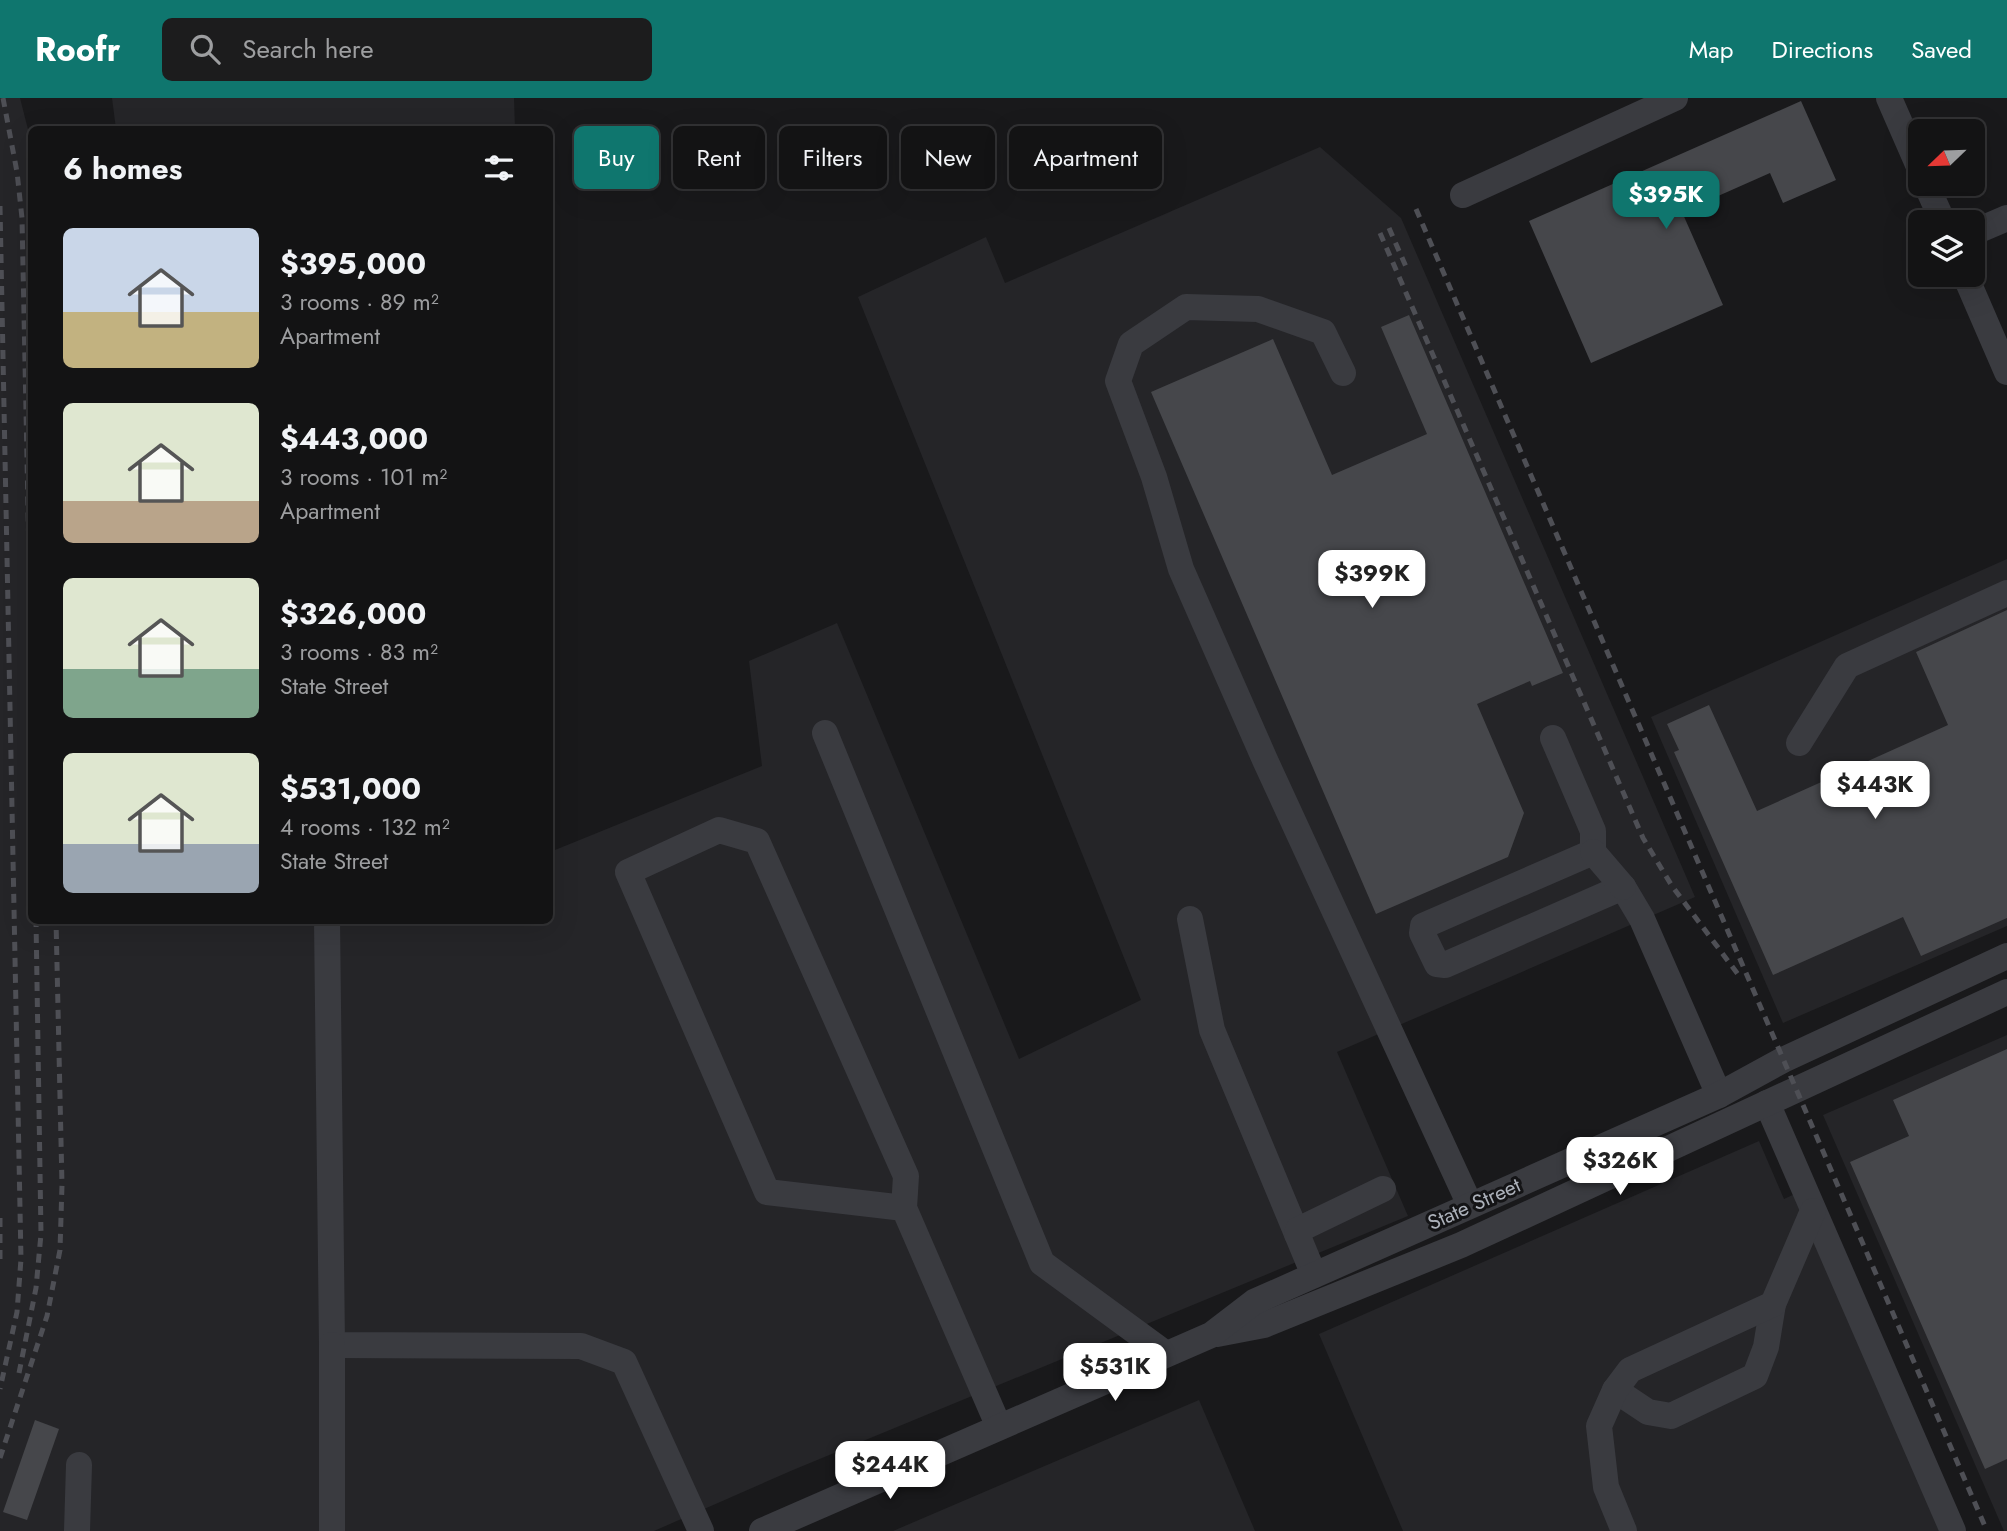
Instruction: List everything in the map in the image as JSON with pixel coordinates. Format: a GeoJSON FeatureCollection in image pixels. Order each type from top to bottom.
{"type":"FeatureCollection","features":[{"type":"Feature","properties":{"kind":"street"},"geometry":{"type":"LineString","coordinates":[[1463,195],[1675,98]]}},
{"type":"Feature","properties":{"kind":"street"},"geometry":{"type":"LineString","coordinates":[[1889,98],[1908,142]]}},
{"type":"Feature","properties":{"kind":"street"},"geometry":{"type":"LineString","coordinates":[[1985,227],[2007,218]]}},
{"type":"Feature","properties":{"kind":"street"},"geometry":{"type":"LineString","coordinates":[[1970,287],[2007,372]]}},
{"type":"Feature","properties":{"kind":"street"},"geometry":{"type":"LineString","coordinates":[[1343,373],[1323,332],[1258,309],[1186,307],[1131,344],[1118,381],[1154,477],[1181,569],[1265,760],[1471,1205]]}},
{"type":"Feature","properties":{"kind":"street"},"geometry":{"type":"LineString","coordinates":[[1799,743],[1847,666],[2007,593]]}},
{"type":"Feature","properties":{"kind":"street"},"geometry":{"type":"LineString","coordinates":[[825,733],[1042,1263],[1166,1354]]}},
{"type":"Feature","properties":{"kind":"street"},"geometry":{"type":"LineString","coordinates":[[1553,738],[1593,831],[1593,852],[1623,887],[1642,919],[1719,1096]]}},
{"type":"Feature","properties":{"kind":"street"},"geometry":{"type":"LineString","coordinates":[[904,1208],[767,1192],[628,872],[719,830],[757,841],[906,1176],[904,1208],[999,1427]]}},
{"type":"Feature","properties":{"kind":"street"},"geometry":{"type":"LineString","coordinates":[[1593,852],[1423,926],[1422,933],[1437,964],[1445,965],[1623,887]]}},
{"type":"Feature","properties":{"kind":"street"},"geometry":{"type":"LineString","coordinates":[[1190,919],[1212,1030],[1314,1275]]}},
{"type":"Feature","properties":{"kind":"street"},"geometry":{"type":"LineString","coordinates":[[327,924],[332,1531]]}},
{"type":"Feature","properties":{"kind":"street","name":"State Street"},"geometry":{"type":"LineString","coordinates":[[1212,1335],[1254,1303],[1719,1096],[1783,1060],[2007,956]]}},
{"type":"Feature","properties":{"kind":"street","name":"State Street"},"geometry":{"type":"LineString","coordinates":[[762,1531],[1212,1335],[1265,1325],[1461,1245],[2007,992]]}},
{"type":"Feature","properties":{"kind":"street"},"geometry":{"type":"LineString","coordinates":[[1767,1103],[1953,1531]]}},
{"type":"Feature","properties":{"kind":"street"},"geometry":{"type":"LineString","coordinates":[[1297,1234],[1304,1225],[1383,1189]]}},
{"type":"Feature","properties":{"kind":"street"},"geometry":{"type":"LineString","coordinates":[[1615,1390],[1648,1412],[1671,1416],[1755,1376],[1766,1347],[1773,1304],[1813,1211]]}},
{"type":"Feature","properties":{"kind":"street"},"geometry":{"type":"LineString","coordinates":[[1624,1531],[1606,1487],[1599,1426],[1615,1390],[1630,1370],[1773,1304]]}},
{"type":"Feature","properties":{"kind":"street"},"geometry":{"type":"LineString","coordinates":[[332,1345],[581,1346],[624,1362],[701,1531]]}},
{"type":"Feature","properties":{"kind":"street"},"geometry":{"type":"LineString","coordinates":[[77,1531],[79,1465]]}},
{"type":"Feature","properties":{"kind":"shaded area"},"geometry":{"type":"Polygon","coordinates":[[[0,98],[20,98],[28,129],[28,924],[553,924],[553,851],[762,766],[749,661],[837,623],[1019,1059],[1141,1000],[858,297],[986,237],[1005,283],[1320,147],[1401,218],[1695,897],[1337,1052],[1408,1216],[793,1470],[654,1531],[0,1531],[0,98]]]}},
{"type":"Feature","properties":{"kind":"shaded area"},"geometry":{"type":"Polygon","coordinates":[[[112,98],[514,98],[515,126],[116,126],[112,98]]]}},
{"type":"Feature","properties":{"kind":"shaded area"},"geometry":{"type":"Polygon","coordinates":[[[2007,559],[2007,926],[1783,1023],[1651,717],[2007,559]]]}},
{"type":"Feature","properties":{"kind":"shaded area"},"geometry":{"type":"Polygon","coordinates":[[[2007,1035],[2007,1531],[2004,1531],[1823,1115],[2007,1035]]]}},
{"type":"Feature","properties":{"kind":"shaded area"},"geometry":{"type":"Polygon","coordinates":[[[1759,1141],[1784,1199],[1814,1185],[1963,1531],[1403,1531],[1319,1334],[1759,1141]]]}},
{"type":"Feature","properties":{"kind":"shaded area"},"geometry":{"type":"Polygon","coordinates":[[[1199,1400],[1255,1531],[893,1531],[1199,1400]]]}},
{"type":"Feature","properties":{"kind":"building"},"geometry":{"type":"Polygon","coordinates":[[[1801,101],[1836,180],[1783,203],[1770,173],[1682,212],[1723,305],[1591,363],[1529,221],[1801,101]]]}},
{"type":"Feature","properties":{"kind":"building"},"geometry":{"type":"Polygon","coordinates":[[[1409,315],[1563,673],[1532,686],[1530,681],[1477,704],[1524,813],[1508,857],[1376,914],[1151,392],[1273,339],[1332,475],[1427,434],[1381,327],[1409,315]]]}},
{"type":"Feature","properties":{"kind":"building"},"geometry":{"type":"Polygon","coordinates":[[[2007,610],[2007,918],[1921,956],[1903,917],[1773,975],[1674,752],[1679,750],[1667,724],[1709,705],[1757,811],[1948,725],[1916,652],[2007,610]]]}},
{"type":"Feature","properties":{"kind":"building"},"geometry":{"type":"Polygon","coordinates":[[[2007,1049],[2007,1459],[1985,1469],[1850,1162],[1909,1136],[1893,1100],[2007,1049]]]}},
{"type":"Feature","properties":{"kind":"building"},"geometry":{"type":"Polygon","coordinates":[[[35,1420],[59,1429],[27,1520],[3,1512],[35,1420]]]}},
{"type":"Feature","properties":{"kind":"railway"},"geometry":{"type":"LineString","coordinates":[[3,98],[17,172],[22,218],[28,508]]}},
{"type":"Feature","properties":{"kind":"railway"},"geometry":{"type":"LineString","coordinates":[[0,206],[21,1259],[17,1312],[0,1389]]}},
{"type":"Feature","properties":{"kind":"railway"},"geometry":{"type":"LineString","coordinates":[[1416,209],[1987,1531]]}},
{"type":"Feature","properties":{"kind":"railway"},"geometry":{"type":"LineString","coordinates":[[1389,228],[1407,269]]}},
{"type":"Feature","properties":{"kind":"railway"},"geometry":{"type":"LineString","coordinates":[[1380,233],[1643,838],[1672,886],[1740,977]]}},
{"type":"Feature","properties":{"kind":"railway"},"geometry":{"type":"LineString","coordinates":[[19,1373],[36,1288],[41,1234],[36,924]]}},
{"type":"Feature","properties":{"kind":"railway"},"geometry":{"type":"LineString","coordinates":[[0,1458],[47,1316],[60,1250],[62,1185],[56,924]]}},
{"type":"Feature","properties":{"kind":"railway"},"geometry":{"type":"LineString","coordinates":[[0,1218],[0,1262]]}}]}
